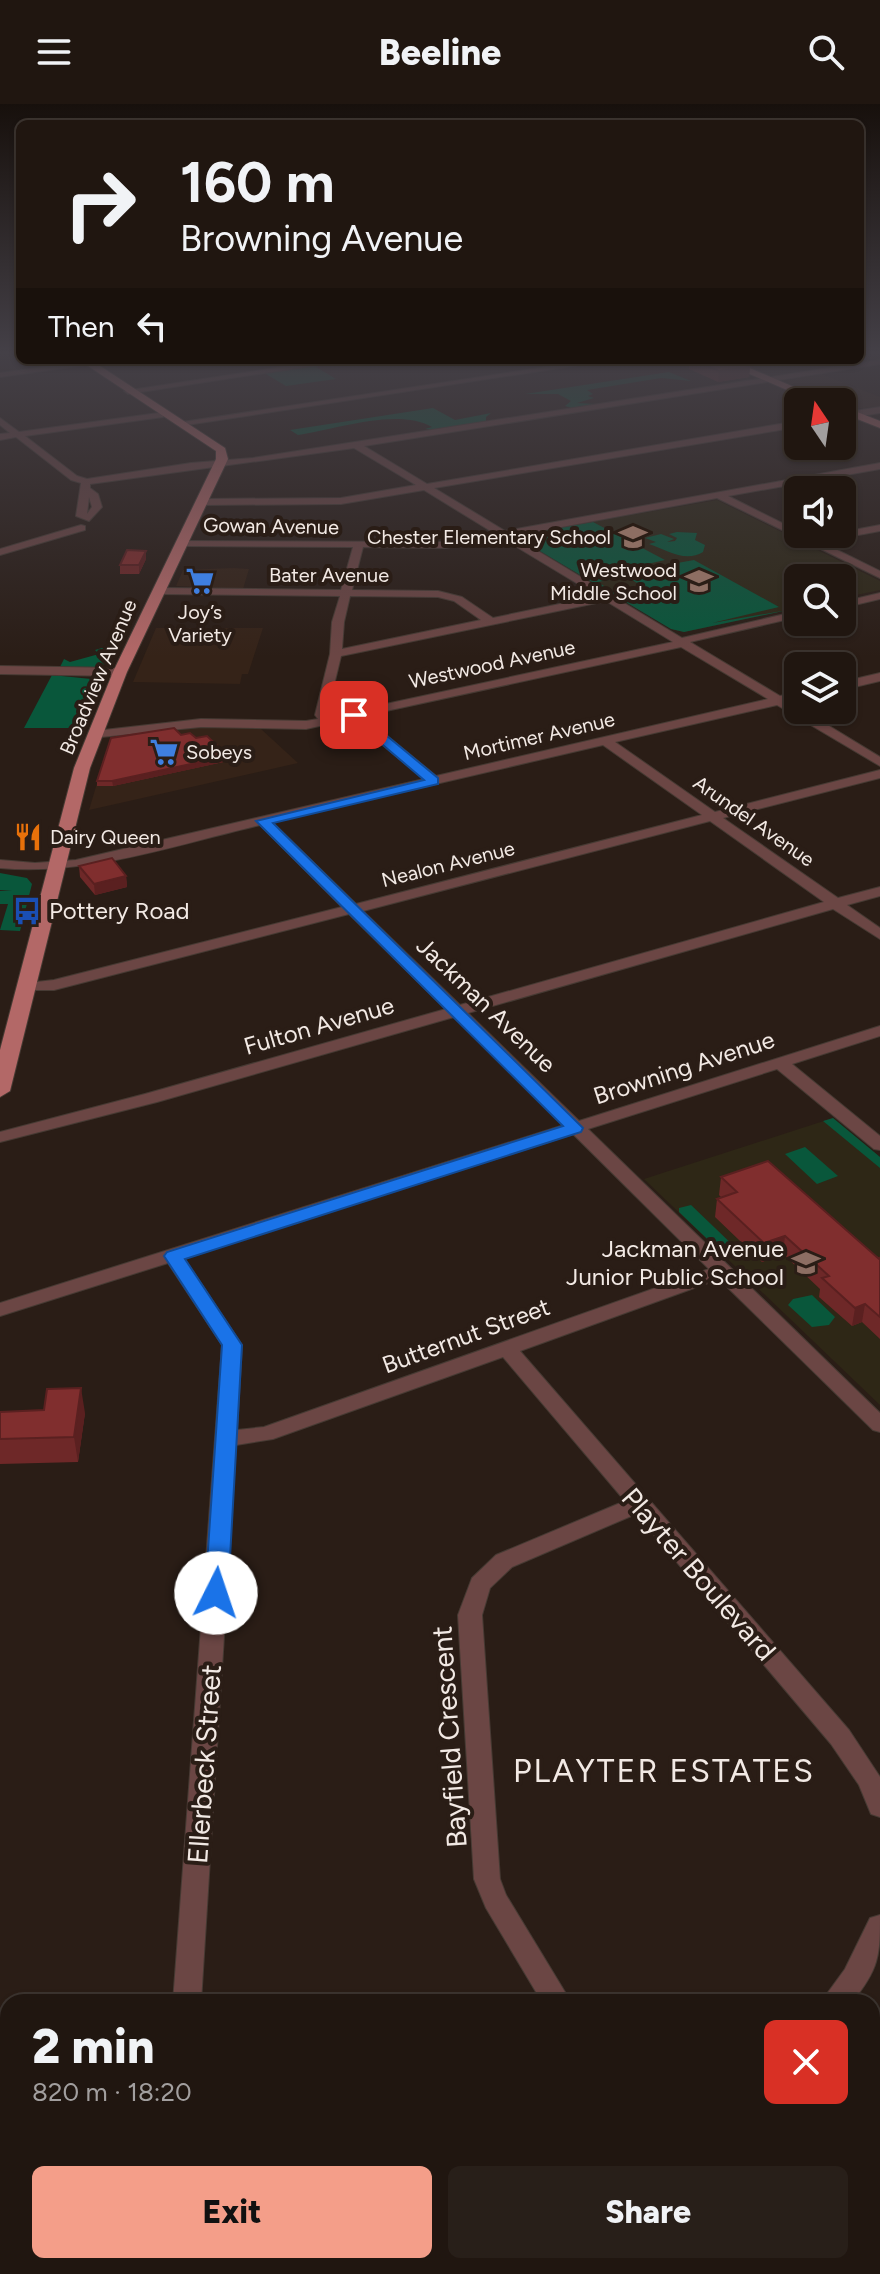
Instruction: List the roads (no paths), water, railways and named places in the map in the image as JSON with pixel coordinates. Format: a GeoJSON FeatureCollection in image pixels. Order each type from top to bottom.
{"type":"FeatureCollection","features":[{"type":"Feature","properties":{"kind":"main road"},"geometry":{"type":"LineString","coordinates":[[219,464],[220,455]]}},
{"type":"Feature","properties":{"kind":"main road","name":"Broadview Avenue"},"geometry":{"type":"LineString","coordinates":[[0,1091],[72,801],[95,735],[120,672],[219,464]]}},
{"type":"Feature","properties":{"kind":"street"},"geometry":{"type":"LineString","coordinates":[[45,455],[86,486],[282,455]]}},
{"type":"Feature","properties":{"kind":"street"},"geometry":{"type":"LineString","coordinates":[[373,455],[880,762]]}},
{"type":"Feature","properties":{"kind":"street"},"geometry":{"type":"LineString","coordinates":[[202,502],[326,503],[613,455]]}},
{"type":"Feature","properties":{"kind":"street","name":"Gowan Avenue"},"geometry":{"type":"LineString","coordinates":[[182,543],[445,545],[880,466]]}},
{"type":"Feature","properties":{"kind":"street"},"geometry":{"type":"LineString","coordinates":[[720,496],[784,528]]}},
{"type":"Feature","properties":{"kind":"street"},"geometry":{"type":"LineString","coordinates":[[0,552],[81,528]]}},
{"type":"Feature","properties":{"kind":"street"},"geometry":{"type":"LineString","coordinates":[[856,532],[880,528]]}},
{"type":"Feature","properties":{"kind":"street"},"geometry":{"type":"LineString","coordinates":[[328,721],[321,715],[336,654],[338,622],[359,545]]}},
{"type":"Feature","properties":{"kind":"street"},"geometry":{"type":"LineString","coordinates":[[824,548],[880,575]]}},
{"type":"Feature","properties":{"kind":"street","name":"Bater Avenue"},"geometry":{"type":"LineString","coordinates":[[159,591],[447,595],[490,621]]}},
{"type":"Feature","properties":{"kind":"street"},"geometry":{"type":"LineString","coordinates":[[856,602],[880,596]]}},
{"type":"Feature","properties":{"kind":"street"},"geometry":{"type":"LineString","coordinates":[[336,654],[608,597]]}},
{"type":"Feature","properties":{"kind":"street","name":"Westwood Avenue"},"geometry":{"type":"LineString","coordinates":[[95,735],[191,723],[299,726],[784,617]]}},
{"type":"Feature","properties":{"kind":"street"},"geometry":{"type":"LineString","coordinates":[[0,670],[120,672]]}},
{"type":"Feature","properties":{"kind":"street"},"geometry":{"type":"LineString","coordinates":[[856,683],[880,677]]}},
{"type":"Feature","properties":{"kind":"street","name":"Mortimer Avenue"},"geometry":{"type":"LineString","coordinates":[[55,866],[89,861],[784,700]]}},
{"type":"Feature","properties":{"kind":"street"},"geometry":{"type":"LineString","coordinates":[[354,715],[434,781]]}},
{"type":"Feature","properties":{"kind":"street","name":"Arundel Avenue"},"geometry":{"type":"LineString","coordinates":[[605,741],[880,935]]}},
{"type":"Feature","properties":{"kind":"street","name":"Nealon Avenue"},"geometry":{"type":"LineString","coordinates":[[25,987],[54,985],[880,774]]}},
{"type":"Feature","properties":{"kind":"street","name":"Jackman Avenue"},"geometry":{"type":"LineString","coordinates":[[263,821],[720,1272],[880,1425]]}},
{"type":"Feature","properties":{"kind":"street"},"geometry":{"type":"LineString","coordinates":[[0,864],[55,866]]}},
{"type":"Feature","properties":{"kind":"street","name":"Fulton Avenue"},"geometry":{"type":"LineString","coordinates":[[0,1137],[880,891]]}},
{"type":"Feature","properties":{"kind":"street","name":"Browning Avenue"},"geometry":{"type":"LineString","coordinates":[[0,1310],[880,1031]]}},
{"type":"Feature","properties":{"kind":"street"},"geometry":{"type":"LineString","coordinates":[[780,1063],[880,1145]]}},
{"type":"Feature","properties":{"kind":"street","name":"Ellerbeck Street"},"geometry":{"type":"LineString","coordinates":[[173,1256],[232,1345],[188,1994]]}},
{"type":"Feature","properties":{"kind":"street","name":"Butternut Street"},"geometry":{"type":"LineString","coordinates":[[227,1439],[266,1434],[720,1272]]}},
{"type":"Feature","properties":{"kind":"street","name":"Playter Boulevard"},"geometry":{"type":"LineString","coordinates":[[507,1349],[840,1737],[869,1780],[880,1806]]}},
{"type":"Feature","properties":{"kind":"street","name":"Bayfield Crescent"},"geometry":{"type":"LineString","coordinates":[[552,1994],[495,1900],[487,1879],[470,1615],[480,1584],[504,1561],[640,1504]]}},
{"type":"Feature","properties":{"kind":"street"},"geometry":{"type":"LineString","coordinates":[[842,1994],[855,1978],[880,1927]]}},
{"type":"Feature","properties":{"kind":"place","name":"Chester Elementary School"},"geometry":{"type":"Point","coordinates":[633,537]}},
{"type":"Feature","properties":{"kind":"place","name":"Joy’s Variety"},"geometry":{"type":"Point","coordinates":[200,581]}},
{"type":"Feature","properties":{"kind":"place","name":"Westwood Middle School"},"geometry":{"type":"Point","coordinates":[699,581]}},
{"type":"Feature","properties":{"kind":"place","name":"Sobeys"},"geometry":{"type":"Point","coordinates":[164,752]}},
{"type":"Feature","properties":{"kind":"place","name":"Dairy Queen"},"geometry":{"type":"Point","coordinates":[28,837]}},
{"type":"Feature","properties":{"kind":"place","name":"Pottery Road"},"geometry":{"type":"Point","coordinates":[27,911]}},
{"type":"Feature","properties":{"kind":"place","name":"Jackman Avenue Junior Public School"},"geometry":{"type":"Point","coordinates":[806,1263]}},
{"type":"Feature","properties":{"kind":"district","name":"PLAYTER ESTATES"},"geometry":{"type":"Point","coordinates":[664,1771]}}]}
